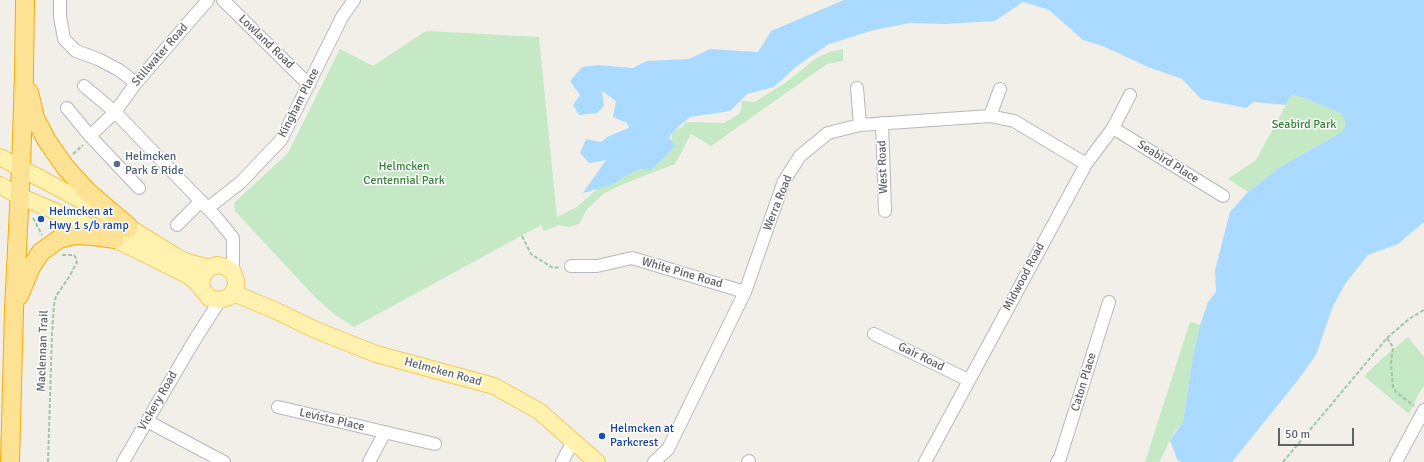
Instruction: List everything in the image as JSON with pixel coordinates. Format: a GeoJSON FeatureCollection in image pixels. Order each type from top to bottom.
{"type":"FeatureCollection","features":[{"type":"Feature","properties":{"kind":"highway"},"geometry":{"type":"LineString","coordinates":[[10,462],[14,310],[21,168],[25,0]]}},
{"type":"Feature","properties":{"kind":"highway"},"geometry":{"type":"LineString","coordinates":[[24,74],[35,118],[47,141],[66,168],[87,191],[129,227]]}},
{"type":"Feature","properties":{"kind":"highway"},"geometry":{"type":"LineString","coordinates":[[14,310],[23,283],[41,252],[45,242],[74,235],[115,239]]}},
{"type":"Feature","properties":{"kind":"main road"},"geometry":{"type":"LineString","coordinates":[[0,157],[111,216],[175,256],[190,263],[209,268]]}},
{"type":"Feature","properties":{"kind":"main road","name":"Helmcken Road"},"geometry":{"type":"LineString","coordinates":[[0,185],[19,196],[78,221],[115,239],[189,276],[195,281],[223,287],[318,331],[376,354],[494,386],[539,411],[597,462]]}},
{"type":"Feature","properties":{"kind":"main road"},"geometry":{"type":"LineString","coordinates":[[217,265],[223,287],[201,282],[203,274],[209,268],[217,265]]}},
{"type":"Feature","properties":{"kind":"street"},"geometry":{"type":"LineString","coordinates":[[60,0],[60,16],[64,40],[76,51],[98,59],[119,70],[136,83]]}},
{"type":"Feature","properties":{"kind":"street","name":"Stillwater Road"},"geometry":{"type":"LineString","coordinates":[[90,136],[115,112],[136,83],[208,0]]}},
{"type":"Feature","properties":{"kind":"street","name":"Lowland Road"},"geometry":{"type":"LineString","coordinates":[[223,0],[309,85]]}},
{"type":"Feature","properties":{"kind":"street","name":"Kingham Place"},"geometry":{"type":"LineString","coordinates":[[177,225],[204,205],[240,183],[281,140],[342,17],[354,0]]}},
{"type":"Feature","properties":{"kind":"street"},"geometry":{"type":"LineString","coordinates":[[84,86],[115,112],[204,205]]}},
{"type":"Feature","properties":{"kind":"street"},"geometry":{"type":"LineString","coordinates":[[857,88],[860,125]]}},
{"type":"Feature","properties":{"kind":"street"},"geometry":{"type":"LineString","coordinates":[[990,116],[1000,89]]}},
{"type":"Feature","properties":{"kind":"street","name":"Midwood Road"},"geometry":{"type":"LineString","coordinates":[[925,462],[1086,164],[1113,128],[1130,95]]}},
{"type":"Feature","properties":{"kind":"street"},"geometry":{"type":"LineString","coordinates":[[67,108],[90,136],[139,188]]}},
{"type":"Feature","properties":{"kind":"street","name":"Werra Road"},"geometry":{"type":"LineString","coordinates":[[654,462],[668,449],[745,292],[784,181],[800,156],[828,133],[860,125],[990,116],[1014,121],[1086,164]]}},
{"type":"Feature","properties":{"kind":"street","name":"West Road"},"geometry":{"type":"LineString","coordinates":[[882,123],[885,211]]}},
{"type":"Feature","properties":{"kind":"street","name":"Seabird Place"},"geometry":{"type":"LineString","coordinates":[[1113,128],[1224,196]]}},
{"type":"Feature","properties":{"kind":"street","name":"Vickery Road"},"geometry":{"type":"LineString","coordinates":[[123,462],[194,341],[223,287],[233,238],[204,205]]}},
{"type":"Feature","properties":{"kind":"street","name":"White Pine Road"},"geometry":{"type":"LineString","coordinates":[[571,266],[597,266],[632,258],[745,292]]}},
{"type":"Feature","properties":{"kind":"street","name":"Caton Place"},"geometry":{"type":"LineString","coordinates":[[1058,462],[1109,302]]}},
{"type":"Feature","properties":{"kind":"street","name":"Gair Road"},"geometry":{"type":"LineString","coordinates":[[874,334],[968,380]]}},
{"type":"Feature","properties":{"kind":"street","name":"Levista Place"},"geometry":{"type":"LineString","coordinates":[[278,407],[435,444]]}},
{"type":"Feature","properties":{"kind":"street"},"geometry":{"type":"LineString","coordinates":[[1396,462],[1423,411]]}},
{"type":"Feature","properties":{"kind":"street"},"geometry":{"type":"LineString","coordinates":[[147,421],[224,462]]}},
{"type":"Feature","properties":{"kind":"street"},"geometry":{"type":"LineString","coordinates":[[369,462],[385,432]]}},
{"type":"Feature","properties":{"kind":"street"},"geometry":{"type":"LineString","coordinates":[[562,462],[573,440]]}},
{"type":"Feature","properties":{"kind":"path"},"geometry":{"type":"LineString","coordinates":[[31,215],[45,242]]}},
{"type":"Feature","properties":{"kind":"path"},"geometry":{"type":"LineString","coordinates":[[522,236],[531,254],[553,268],[571,266]]}},
{"type":"Feature","properties":{"kind":"path","name":"Maclennan Trail"},"geometry":{"type":"LineString","coordinates":[[45,242],[50,251],[56,254],[74,255],[76,258],[76,262],[69,277],[56,296],[54,305],[48,462]]}},
{"type":"Feature","properties":{"kind":"path"},"geometry":{"type":"LineString","coordinates":[[1282,462],[1387,338],[1409,319],[1424,310]]}},
{"type":"Feature","properties":{"kind":"path"},"geometry":{"type":"LineString","coordinates":[[1387,338],[1393,347],[1391,363],[1393,387],[1396,392],[1423,411]]}},
{"type":"Feature","properties":{"kind":"green space","name":"Helmcken Centennial Park"},"geometry":{"type":"Polygon","coordinates":[[[426,31],[539,37],[557,217],[577,207],[598,188],[671,143],[672,134],[674,131],[682,127],[686,122],[724,123],[739,114],[742,108],[741,101],[755,102],[788,81],[816,58],[830,52],[843,49],[843,61],[827,64],[711,146],[691,134],[675,164],[623,184],[603,194],[587,209],[579,224],[569,227],[559,225],[544,231],[541,225],[354,327],[334,314],[313,295],[235,211],[234,203],[288,153],[340,49],[373,66],[426,31]]]}},
{"type":"Feature","properties":{"kind":"green space","name":"Seabird Park"},"geometry":{"type":"Polygon","coordinates":[[[1291,95],[1302,97],[1342,114],[1346,125],[1342,132],[1280,167],[1248,192],[1228,179],[1256,160],[1291,95]]]}},
{"type":"Feature","properties":{"kind":"green space"},"geometry":{"type":"Polygon","coordinates":[[[1190,322],[1200,325],[1193,356],[1183,422],[1174,433],[1159,462],[1145,462],[1190,322]]]}},
{"type":"Feature","properties":{"kind":"green space"},"geometry":{"type":"Polygon","coordinates":[[[1408,337],[1424,357],[1424,386],[1409,414],[1364,376],[1408,337]]]}},
{"type":"Feature","properties":{"kind":"water"},"geometry":{"type":"Polygon","coordinates":[[[844,0],[1424,0],[1424,222],[1398,244],[1368,255],[1345,284],[1333,306],[1316,355],[1298,380],[1232,462],[1181,462],[1177,459],[1170,440],[1183,422],[1193,356],[1200,325],[1208,302],[1216,292],[1215,270],[1230,212],[1248,192],[1280,167],[1342,132],[1346,125],[1342,114],[1302,97],[1291,95],[1286,105],[1254,102],[1246,108],[1201,99],[1182,79],[1148,67],[1105,47],[1083,40],[1049,10],[1023,2],[995,21],[945,24],[910,23],[874,30],[829,44],[797,66],[774,87],[747,94],[730,111],[690,117],[669,137],[675,147],[651,170],[640,169],[611,185],[583,193],[606,160],[589,163],[580,153],[586,139],[601,142],[609,136],[629,128],[627,123],[613,117],[616,101],[602,91],[604,106],[597,113],[579,115],[573,105],[580,95],[570,81],[582,67],[598,65],[633,68],[647,61],[689,59],[710,49],[758,52],[771,31],[844,0]]]}},
{"type":"Feature","properties":{"kind":"place","name":"Helmcken Park & Ride"},"geometry":{"type":"Point","coordinates":[117,164]}},
{"type":"Feature","properties":{"kind":"place","name":"Helmcken at Hwy 1 s/b ramp"},"geometry":{"type":"Point","coordinates":[41,219]}},
{"type":"Feature","properties":{"kind":"place","name":"Helmcken at Parkcrest"},"geometry":{"type":"Point","coordinates":[602,436]}}]}
